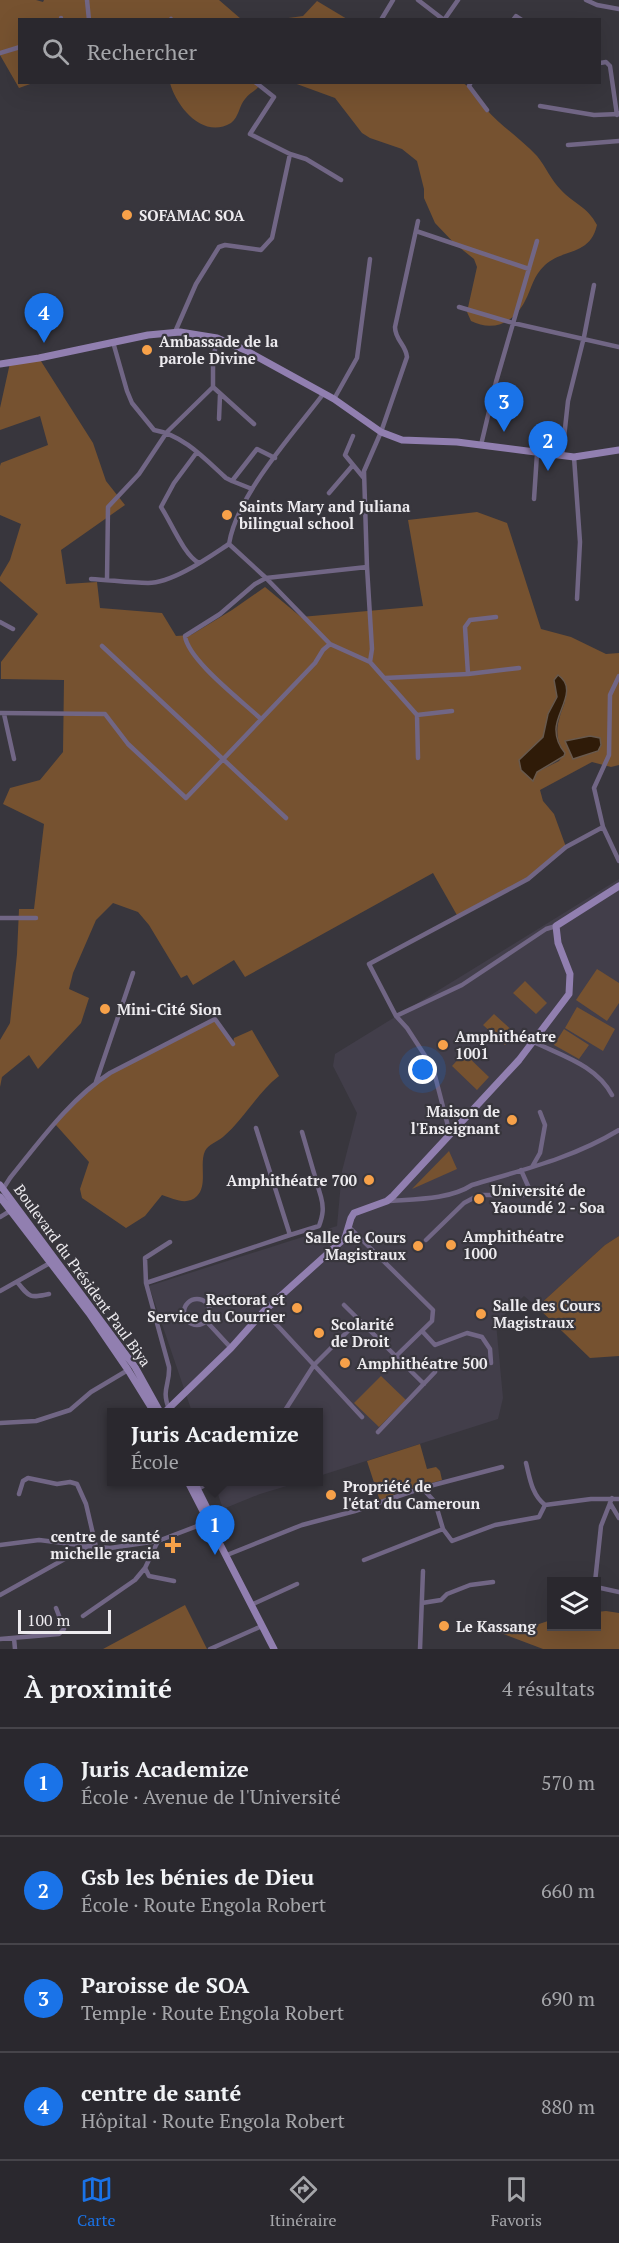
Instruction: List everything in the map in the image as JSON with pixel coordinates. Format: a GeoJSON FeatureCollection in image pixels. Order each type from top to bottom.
{"type":"FeatureCollection","features":[{"type":"Feature","properties":{"kind":"street"},"geometry":{"type":"LineString","coordinates":[[87,0],[89,18]]}},
{"type":"Feature","properties":{"kind":"street"},"geometry":{"type":"LineString","coordinates":[[382,18],[393,0]]}},
{"type":"Feature","properties":{"kind":"street"},"geometry":{"type":"LineString","coordinates":[[418,0],[441,18]]}},
{"type":"Feature","properties":{"kind":"street"},"geometry":{"type":"LineString","coordinates":[[445,18],[458,0]]}},
{"type":"Feature","properties":{"kind":"street"},"geometry":{"type":"LineString","coordinates":[[586,0],[597,5],[619,9]]}},
{"type":"Feature","properties":{"kind":"street"},"geometry":{"type":"LineString","coordinates":[[0,53],[18,48]]}},
{"type":"Feature","properties":{"kind":"street"},"geometry":{"type":"LineString","coordinates":[[540,106],[594,116],[618,115],[610,66],[606,62],[601,63]]}},
{"type":"Feature","properties":{"kind":"street"},"geometry":{"type":"LineString","coordinates":[[258,84],[274,97],[250,134],[290,154],[306,159],[341,180]]}},
{"type":"Feature","properties":{"kind":"street"},"geometry":{"type":"LineString","coordinates":[[470,84],[469,86],[487,110]]}},
{"type":"Feature","properties":{"kind":"street"},"geometry":{"type":"LineString","coordinates":[[568,145],[619,141]]}},
{"type":"Feature","properties":{"kind":"street"},"geometry":{"type":"LineString","coordinates":[[175,332],[196,284],[219,247],[225,245],[261,250],[272,238],[290,154]]}},
{"type":"Feature","properties":{"kind":"street"},"geometry":{"type":"LineString","coordinates":[[370,662],[372,649],[363,477],[407,357],[406,350],[396,338],[395,327],[418,221]]}},
{"type":"Feature","properties":{"kind":"street"},"geometry":{"type":"LineString","coordinates":[[416,231],[529,269]]}},
{"type":"Feature","properties":{"kind":"street"},"geometry":{"type":"LineString","coordinates":[[481,445],[496,382],[537,241]]}},
{"type":"Feature","properties":{"kind":"street"},"geometry":{"type":"LineString","coordinates":[[334,399],[357,358],[370,259]]}},
{"type":"Feature","properties":{"kind":"street"},"geometry":{"type":"LineString","coordinates":[[562,456],[568,401],[584,338],[594,285]]}},
{"type":"Feature","properties":{"kind":"street"},"geometry":{"type":"LineString","coordinates":[[459,307],[619,347]]}},
{"type":"Feature","properties":{"kind":"street"},"geometry":{"type":"LineString","coordinates":[[0,364],[175,332],[217,338],[245,350],[334,399],[381,432],[402,440],[481,445],[574,457],[619,450]]}},
{"type":"Feature","properties":{"kind":"street"},"geometry":{"type":"LineString","coordinates":[[217,338],[213,361],[213,387],[254,424]]}},
{"type":"Feature","properties":{"kind":"street"},"geometry":{"type":"LineString","coordinates":[[113,342],[132,403],[154,430],[167,432],[197,452],[226,478],[252,489]]}},
{"type":"Feature","properties":{"kind":"street"},"geometry":{"type":"LineString","coordinates":[[107,580],[108,507],[139,474],[167,432],[213,387]]}},
{"type":"Feature","properties":{"kind":"street"},"geometry":{"type":"LineString","coordinates":[[91,579],[153,583],[199,563],[229,544],[231,533],[252,489],[324,393]]}},
{"type":"Feature","properties":{"kind":"street"},"geometry":{"type":"LineString","coordinates":[[219,419],[220,394]]}},
{"type":"Feature","properties":{"kind":"street"},"geometry":{"type":"LineString","coordinates":[[353,436],[345,455],[363,477]]}},
{"type":"Feature","properties":{"kind":"street"},"geometry":{"type":"LineString","coordinates":[[232,481],[257,449],[275,458]]}},
{"type":"Feature","properties":{"kind":"street"},"geometry":{"type":"LineString","coordinates":[[197,452],[174,483],[161,507],[179,535],[186,552],[191,559],[199,563]]}},
{"type":"Feature","properties":{"kind":"street"},"geometry":{"type":"LineString","coordinates":[[534,499],[537,454]]}},
{"type":"Feature","properties":{"kind":"street"},"geometry":{"type":"LineString","coordinates":[[574,457],[580,542],[578,599]]}},
{"type":"Feature","properties":{"kind":"street"},"geometry":{"type":"LineString","coordinates":[[329,493],[352,465]]}},
{"type":"Feature","properties":{"kind":"street"},"geometry":{"type":"LineString","coordinates":[[229,544],[266,578],[330,644],[370,662],[385,678],[417,716],[418,758]]}},
{"type":"Feature","properties":{"kind":"street"},"geometry":{"type":"LineString","coordinates":[[261,719],[201,664],[189,650],[185,636],[220,615],[255,584],[266,578],[366,567]]}},
{"type":"Feature","properties":{"kind":"street"},"geometry":{"type":"LineString","coordinates":[[468,674],[465,627],[470,620],[496,617]]}},
{"type":"Feature","properties":{"kind":"street"},"geometry":{"type":"LineString","coordinates":[[0,622],[13,629]]}},
{"type":"Feature","properties":{"kind":"street"},"geometry":{"type":"LineString","coordinates":[[14,759],[2,713],[105,714],[128,744],[186,798],[315,663],[330,644]]}},
{"type":"Feature","properties":{"kind":"street"},"geometry":{"type":"LineString","coordinates":[[102,646],[286,818]]}},
{"type":"Feature","properties":{"kind":"street"},"geometry":{"type":"LineString","coordinates":[[385,678],[468,674],[519,668]]}},
{"type":"Feature","properties":{"kind":"street"},"geometry":{"type":"LineString","coordinates":[[619,676],[610,694],[609,755],[594,788],[603,827],[619,861]]}},
{"type":"Feature","properties":{"kind":"street"},"geometry":{"type":"LineString","coordinates":[[417,716],[452,711]]}},
{"type":"Feature","properties":{"kind":"street"},"geometry":{"type":"LineString","coordinates":[[450,1134],[433,1068],[407,1028],[396,1016],[369,964],[528,879],[566,847],[603,827]]}},
{"type":"Feature","properties":{"kind":"street"},"geometry":{"type":"LineString","coordinates":[[396,1016],[462,985],[546,929],[556,926],[619,886]]}},
{"type":"Feature","properties":{"kind":"street"},"geometry":{"type":"LineString","coordinates":[[0,918],[36,918]]}},
{"type":"Feature","properties":{"kind":"street"},"geometry":{"type":"LineString","coordinates":[[387,1202],[534,1042],[569,994],[570,974],[558,943],[556,926]]}},
{"type":"Feature","properties":{"kind":"street"},"geometry":{"type":"LineString","coordinates":[[96,1082],[133,972]]}},
{"type":"Feature","properties":{"kind":"street"},"geometry":{"type":"LineString","coordinates":[[2,1187],[55,1124],[96,1082],[145,1053],[214,1020],[233,1044]]}},
{"type":"Feature","properties":{"kind":"street"},"geometry":{"type":"LineString","coordinates":[[534,1042],[588,1068],[608,1087],[612,1095]]}},
{"type":"Feature","properties":{"kind":"street"},"geometry":{"type":"LineString","coordinates":[[532,1167],[540,1153],[545,1125],[540,1112]]}},
{"type":"Feature","properties":{"kind":"street"},"geometry":{"type":"LineString","coordinates":[[256,1128],[290,1235]]}},
{"type":"Feature","properties":{"kind":"street"},"geometry":{"type":"LineString","coordinates":[[170,1408],[231,1348],[264,1311],[345,1238],[354,1213],[387,1202],[421,1199],[464,1190],[472,1185],[584,1149],[619,1130]]}},
{"type":"Feature","properties":{"kind":"street"},"geometry":{"type":"LineString","coordinates":[[146,1283],[319,1226],[324,1208],[302,1132]]}},
{"type":"Feature","properties":{"kind":"street"},"geometry":{"type":"LineString","coordinates":[[426,1240],[464,1203],[479,1195],[532,1195],[521,1170]]}},
{"type":"Feature","properties":{"kind":"street","name":"Boulevard du Président Paul Biya"},"geometry":{"type":"LineString","coordinates":[[2,1187],[135,1367],[157,1408]]}},
{"type":"Feature","properties":{"kind":"street","name":"Boulevard du Président Paul Biya"},"geometry":{"type":"LineString","coordinates":[[0,1197],[89,1313],[151,1408]]}},
{"type":"Feature","properties":{"kind":"street"},"geometry":{"type":"LineString","coordinates":[[0,1216],[10,1211]]}},
{"type":"Feature","properties":{"kind":"street"},"geometry":{"type":"LineString","coordinates":[[348,1226],[433,1310],[432,1321],[396,1356]]}},
{"type":"Feature","properties":{"kind":"street"},"geometry":{"type":"LineString","coordinates":[[167,1408],[164,1392],[169,1367],[146,1283],[145,1258],[170,1242]]}},
{"type":"Feature","properties":{"kind":"street"},"geometry":{"type":"LineString","coordinates":[[0,1291],[18,1283],[50,1263]]}},
{"type":"Feature","properties":{"kind":"street"},"geometry":{"type":"LineString","coordinates":[[18,1283],[27,1295],[32,1297],[49,1294]]}},
{"type":"Feature","properties":{"kind":"street"},"geometry":{"type":"LineString","coordinates":[[199,1299],[206,1303],[210,1310],[207,1322],[196,1326],[188,1322],[183,1311],[187,1303],[199,1299]]}},
{"type":"Feature","properties":{"kind":"street"},"geometry":{"type":"LineString","coordinates":[[345,1305],[424,1384]]}},
{"type":"Feature","properties":{"kind":"street"},"geometry":{"type":"LineString","coordinates":[[264,1311],[362,1417]]}},
{"type":"Feature","properties":{"kind":"street"},"geometry":{"type":"LineString","coordinates":[[287,1408],[314,1365],[359,1320]]}},
{"type":"Feature","properties":{"kind":"street"},"geometry":{"type":"LineString","coordinates":[[207,1322],[231,1348]]}},
{"type":"Feature","properties":{"kind":"street"},"geometry":{"type":"LineString","coordinates":[[422,1331],[435,1345],[467,1333],[482,1337],[490,1349],[491,1363]]}},
{"type":"Feature","properties":{"kind":"street"},"geometry":{"type":"LineString","coordinates":[[0,1423],[36,1421],[70,1410],[91,1392],[128,1370]]}},
{"type":"Feature","properties":{"kind":"street"},"geometry":{"type":"LineString","coordinates":[[378,1432],[435,1372]]}},
{"type":"Feature","properties":{"kind":"street"},"geometry":{"type":"LineString","coordinates":[[526,1463],[536,1496],[545,1505],[619,1499]]}},
{"type":"Feature","properties":{"kind":"street"},"geometry":{"type":"LineString","coordinates":[[227,1555],[302,1525],[356,1511],[422,1488],[502,1467]]}},
{"type":"Feature","properties":{"kind":"street"},"geometry":{"type":"LineString","coordinates":[[19,1494],[23,1481],[28,1478],[57,1484],[70,1482],[78,1484],[86,1504],[96,1547]]}},
{"type":"Feature","properties":{"kind":"street"},"geometry":{"type":"LineString","coordinates":[[190,1486],[274,1649]]}},
{"type":"Feature","properties":{"kind":"street"},"geometry":{"type":"LineString","coordinates":[[196,1486],[213,1520],[215,1533]]}},
{"type":"Feature","properties":{"kind":"street"},"geometry":{"type":"LineString","coordinates":[[422,1488],[437,1506],[443,1529],[450,1540],[454,1541],[495,1525],[539,1517],[545,1505]]}},
{"type":"Feature","properties":{"kind":"street"},"geometry":{"type":"LineString","coordinates":[[611,1500],[619,1518]]}},
{"type":"Feature","properties":{"kind":"street"},"geometry":{"type":"LineString","coordinates":[[595,1577],[601,1526],[611,1500]]}},
{"type":"Feature","properties":{"kind":"street"},"geometry":{"type":"LineString","coordinates":[[0,1545],[39,1540],[110,1548],[158,1541],[208,1522]]}},
{"type":"Feature","properties":{"kind":"street"},"geometry":{"type":"LineString","coordinates":[[364,1560],[443,1529]]}},
{"type":"Feature","properties":{"kind":"street"},"geometry":{"type":"LineString","coordinates":[[83,1616],[135,1580],[145,1568],[158,1541]]}},
{"type":"Feature","properties":{"kind":"street"},"geometry":{"type":"LineString","coordinates":[[0,1595],[88,1546]]}},
{"type":"Feature","properties":{"kind":"street"},"geometry":{"type":"LineString","coordinates":[[145,1568],[149,1576],[174,1581]]}},
{"type":"Feature","properties":{"kind":"street"},"geometry":{"type":"LineString","coordinates":[[420,1649],[423,1571]]}},
{"type":"Feature","properties":{"kind":"street"},"geometry":{"type":"LineString","coordinates":[[422,1604],[441,1600],[447,1594],[470,1585],[493,1582]]}},
{"type":"Feature","properties":{"kind":"street"},"geometry":{"type":"LineString","coordinates":[[251,1605],[297,1584]]}},
{"type":"Feature","properties":{"kind":"street"},"geometry":{"type":"LineString","coordinates":[[601,1588],[619,1592]]}},
{"type":"Feature","properties":{"kind":"street"},"geometry":{"type":"LineString","coordinates":[[0,1640],[62,1632],[64,1629],[56,1608]]}},
{"type":"Feature","properties":{"kind":"street"},"geometry":{"type":"LineString","coordinates":[[210,1649],[262,1626]]}},
{"type":"Feature","properties":{"kind":"street"},"geometry":{"type":"LineString","coordinates":[[14,1638],[15,1649]]}},
{"type":"Feature","properties":{"kind":"shaded area"},"geometry":{"type":"Polygon","coordinates":[[[0,0],[43,2],[44,0],[219,0],[240,18],[18,18],[18,84],[30,84],[19,88],[0,55],[0,0]]]}},
{"type":"Feature","properties":{"kind":"shaded area"},"geometry":{"type":"Polygon","coordinates":[[[317,1],[345,18],[288,18],[303,16],[317,1]]]}},
{"type":"Feature","properties":{"kind":"shaded area"},"geometry":{"type":"Polygon","coordinates":[[[170,84],[260,84],[245,99],[236,118],[221,127],[210,127],[192,118],[173,92],[170,84]]]}},
{"type":"Feature","properties":{"kind":"shaded area"},"geometry":{"type":"Polygon","coordinates":[[[297,84],[465,84],[492,115],[537,156],[557,186],[589,213],[597,225],[594,235],[582,247],[552,260],[541,269],[520,309],[509,320],[487,326],[471,321],[467,312],[477,267],[474,259],[454,243],[435,223],[424,198],[417,161],[402,149],[362,133],[335,98],[297,84]]]}},
{"type":"Feature","properties":{"kind":"shaded area"},"geometry":{"type":"Polygon","coordinates":[[[39,358],[93,443],[106,481],[125,505],[61,550],[66,584],[97,582],[100,608],[162,613],[176,636],[191,635],[265,587],[301,617],[423,606],[408,520],[477,512],[507,523],[541,629],[571,637],[606,654],[619,653],[619,765],[611,767],[592,762],[540,790],[543,801],[554,814],[566,847],[528,879],[458,917],[433,873],[245,977],[234,960],[193,985],[187,975],[181,978],[149,925],[138,912],[113,903],[96,920],[73,973],[69,989],[89,998],[81,1023],[38,1069],[29,1055],[2,1077],[0,1087],[0,1040],[10,1023],[19,909],[34,909],[44,824],[3,804],[10,788],[40,780],[63,752],[64,680],[1,679],[1,662],[38,614],[0,581],[10,560],[21,524],[0,515],[0,466],[1,463],[48,445],[40,416],[0,430],[0,408],[10,363],[39,358]],[[555,677],[557,696],[548,714],[543,737],[526,753],[537,772],[559,761],[565,753],[557,734],[558,722],[565,702],[555,677]]]}},
{"type":"Feature","properties":{"kind":"shaded area"},"geometry":{"type":"Polygon","coordinates":[[[558,675],[564,681],[566,694],[556,730],[559,743],[565,753],[564,756],[537,772],[533,781],[521,770],[519,760],[543,737],[548,714],[557,697],[554,680],[558,675]]]}},
{"type":"Feature","properties":{"kind":"shaded area"},"geometry":{"type":"Polygon","coordinates":[[[590,736],[600,738],[601,745],[598,751],[573,759],[565,741],[590,736]]]}},
{"type":"Feature","properties":{"kind":"shaded area","name":"Université de Yaoundé 2 - Soa"},"geometry":{"type":"Polygon","coordinates":[[[619,879],[619,1236],[605,1245],[537,1307],[524,1296],[496,1323],[503,1398],[498,1419],[323,1475],[323,1408],[191,1408],[149,1286],[337,1226],[342,1171],[357,1113],[333,1066],[335,1054],[619,879]]]}},
{"type":"Feature","properties":{"kind":"shaded area"},"geometry":{"type":"Polygon","coordinates":[[[597,969],[619,983],[619,1003],[607,1021],[576,1000],[597,969]]]}},
{"type":"Feature","properties":{"kind":"shaded area"},"geometry":{"type":"Polygon","coordinates":[[[525,981],[547,1003],[536,1014],[513,993],[525,981]]]}},
{"type":"Feature","properties":{"kind":"shaded area"},"geometry":{"type":"Polygon","coordinates":[[[577,1007],[615,1029],[603,1051],[565,1028],[577,1007]]]}},
{"type":"Feature","properties":{"kind":"shaded area"},"geometry":{"type":"Polygon","coordinates":[[[494,1014],[516,1034],[505,1045],[483,1025],[494,1014]]]}},
{"type":"Feature","properties":{"kind":"shaded area"},"geometry":{"type":"Polygon","coordinates":[[[215,1019],[233,1043],[234,1038],[252,1030],[279,1076],[264,1090],[231,1130],[205,1151],[202,1186],[197,1196],[185,1201],[162,1195],[145,1216],[126,1228],[82,1198],[80,1189],[89,1162],[55,1124],[93,1085],[110,1073],[215,1019]]]}},
{"type":"Feature","properties":{"kind":"shaded area"},"geometry":{"type":"Polygon","coordinates":[[[564,1029],[589,1045],[579,1059],[554,1045],[564,1029]]]}},
{"type":"Feature","properties":{"kind":"shaded area"},"geometry":{"type":"Polygon","coordinates":[[[464,1053],[489,1077],[477,1090],[452,1066],[464,1053]]]}},
{"type":"Feature","properties":{"kind":"shaded area"},"geometry":{"type":"Polygon","coordinates":[[[449,1151],[457,1169],[412,1189],[449,1151]]]}},
{"type":"Feature","properties":{"kind":"shaded area"},"geometry":{"type":"Polygon","coordinates":[[[619,1236],[619,1356],[590,1358],[537,1307],[605,1245],[619,1236]]]}},
{"type":"Feature","properties":{"kind":"shaded area"},"geometry":{"type":"Polygon","coordinates":[[[381,1376],[406,1400],[379,1427],[354,1403],[381,1376]]]}},
{"type":"Feature","properties":{"kind":"shaded area"},"geometry":{"type":"Polygon","coordinates":[[[420,1444],[427,1469],[436,1467],[440,1471],[442,1480],[399,1492],[380,1501],[367,1461],[420,1444]]]}},
{"type":"Feature","properties":{"kind":"shaded area"},"geometry":{"type":"Polygon","coordinates":[[[215,1486],[287,1486],[260,1494],[223,1509],[215,1486]]]}},
{"type":"Feature","properties":{"kind":"shaded area"},"geometry":{"type":"Polygon","coordinates":[[[185,1605],[207,1649],[103,1649],[185,1605]]]}},
{"type":"Feature","properties":{"kind":"shaded area"},"geometry":{"type":"Polygon","coordinates":[[[601,1612],[619,1613],[619,1649],[543,1649],[493,1630],[504,1623],[530,1627],[547,1621],[547,1631],[601,1631],[601,1612]]]}},
{"type":"Feature","properties":{"kind":"place","name":"SOFAMAC SOA"},"geometry":{"type":"Point","coordinates":[127,215]}},
{"type":"Feature","properties":{"kind":"place","name":"centre de santé"},"geometry":{"type":"Point","coordinates":[44,343]}},
{"type":"Feature","properties":{"kind":"place","name":"Ambassade de la parole Divine"},"geometry":{"type":"Point","coordinates":[147,350]}},
{"type":"Feature","properties":{"kind":"place","name":"Paroisse de SOA"},"geometry":{"type":"Point","coordinates":[504,432]}},
{"type":"Feature","properties":{"kind":"place","name":"Gsb les bénies de Dieu"},"geometry":{"type":"Point","coordinates":[548,471]}},
{"type":"Feature","properties":{"kind":"place","name":"Saints Mary and Juliana bilingual school"},"geometry":{"type":"Point","coordinates":[227,515]}},
{"type":"Feature","properties":{"kind":"place","name":"Mini-Cité Sion"},"geometry":{"type":"Point","coordinates":[105,1009]}},
{"type":"Feature","properties":{"kind":"place","name":"Amphithéatre 1001"},"geometry":{"type":"Point","coordinates":[443,1045]}},
{"type":"Feature","properties":{"kind":"place","name":"Maison de l'Enseignant"},"geometry":{"type":"Point","coordinates":[512,1120]}},
{"type":"Feature","properties":{"kind":"place","name":"Amphithéatre 700"},"geometry":{"type":"Point","coordinates":[369,1180]}},
{"type":"Feature","properties":{"kind":"place","name":"Université de Yaoundé 2 - Soa"},"geometry":{"type":"Point","coordinates":[479,1199]}},
{"type":"Feature","properties":{"kind":"place","name":"Amphithéatre 1000"},"geometry":{"type":"Point","coordinates":[451,1245]}},
{"type":"Feature","properties":{"kind":"place","name":"Salle de Cours Magistraux"},"geometry":{"type":"Point","coordinates":[418,1246]}},
{"type":"Feature","properties":{"kind":"place","name":"Rectorat et Service du Courrier"},"geometry":{"type":"Point","coordinates":[297,1308]}},
{"type":"Feature","properties":{"kind":"place","name":"Salle des Cours Magistraux"},"geometry":{"type":"Point","coordinates":[481,1314]}},
{"type":"Feature","properties":{"kind":"place","name":"Scolarité de Droit"},"geometry":{"type":"Point","coordinates":[319,1333]}},
{"type":"Feature","properties":{"kind":"place","name":"Amphithéatre 500"},"geometry":{"type":"Point","coordinates":[345,1363]}},
{"type":"Feature","properties":{"kind":"place","name":"Propriété de l'état du Cameroun"},"geometry":{"type":"Point","coordinates":[331,1495]}},
{"type":"Feature","properties":{"kind":"place","name":"centre de santé michelle gracia"},"geometry":{"type":"Point","coordinates":[173,1545]}},
{"type":"Feature","properties":{"kind":"place","name":"Juris Academize"},"geometry":{"type":"Point","coordinates":[215,1555]}},
{"type":"Feature","properties":{"kind":"place","name":"Le Kassang"},"geometry":{"type":"Point","coordinates":[444,1626]}}]}
